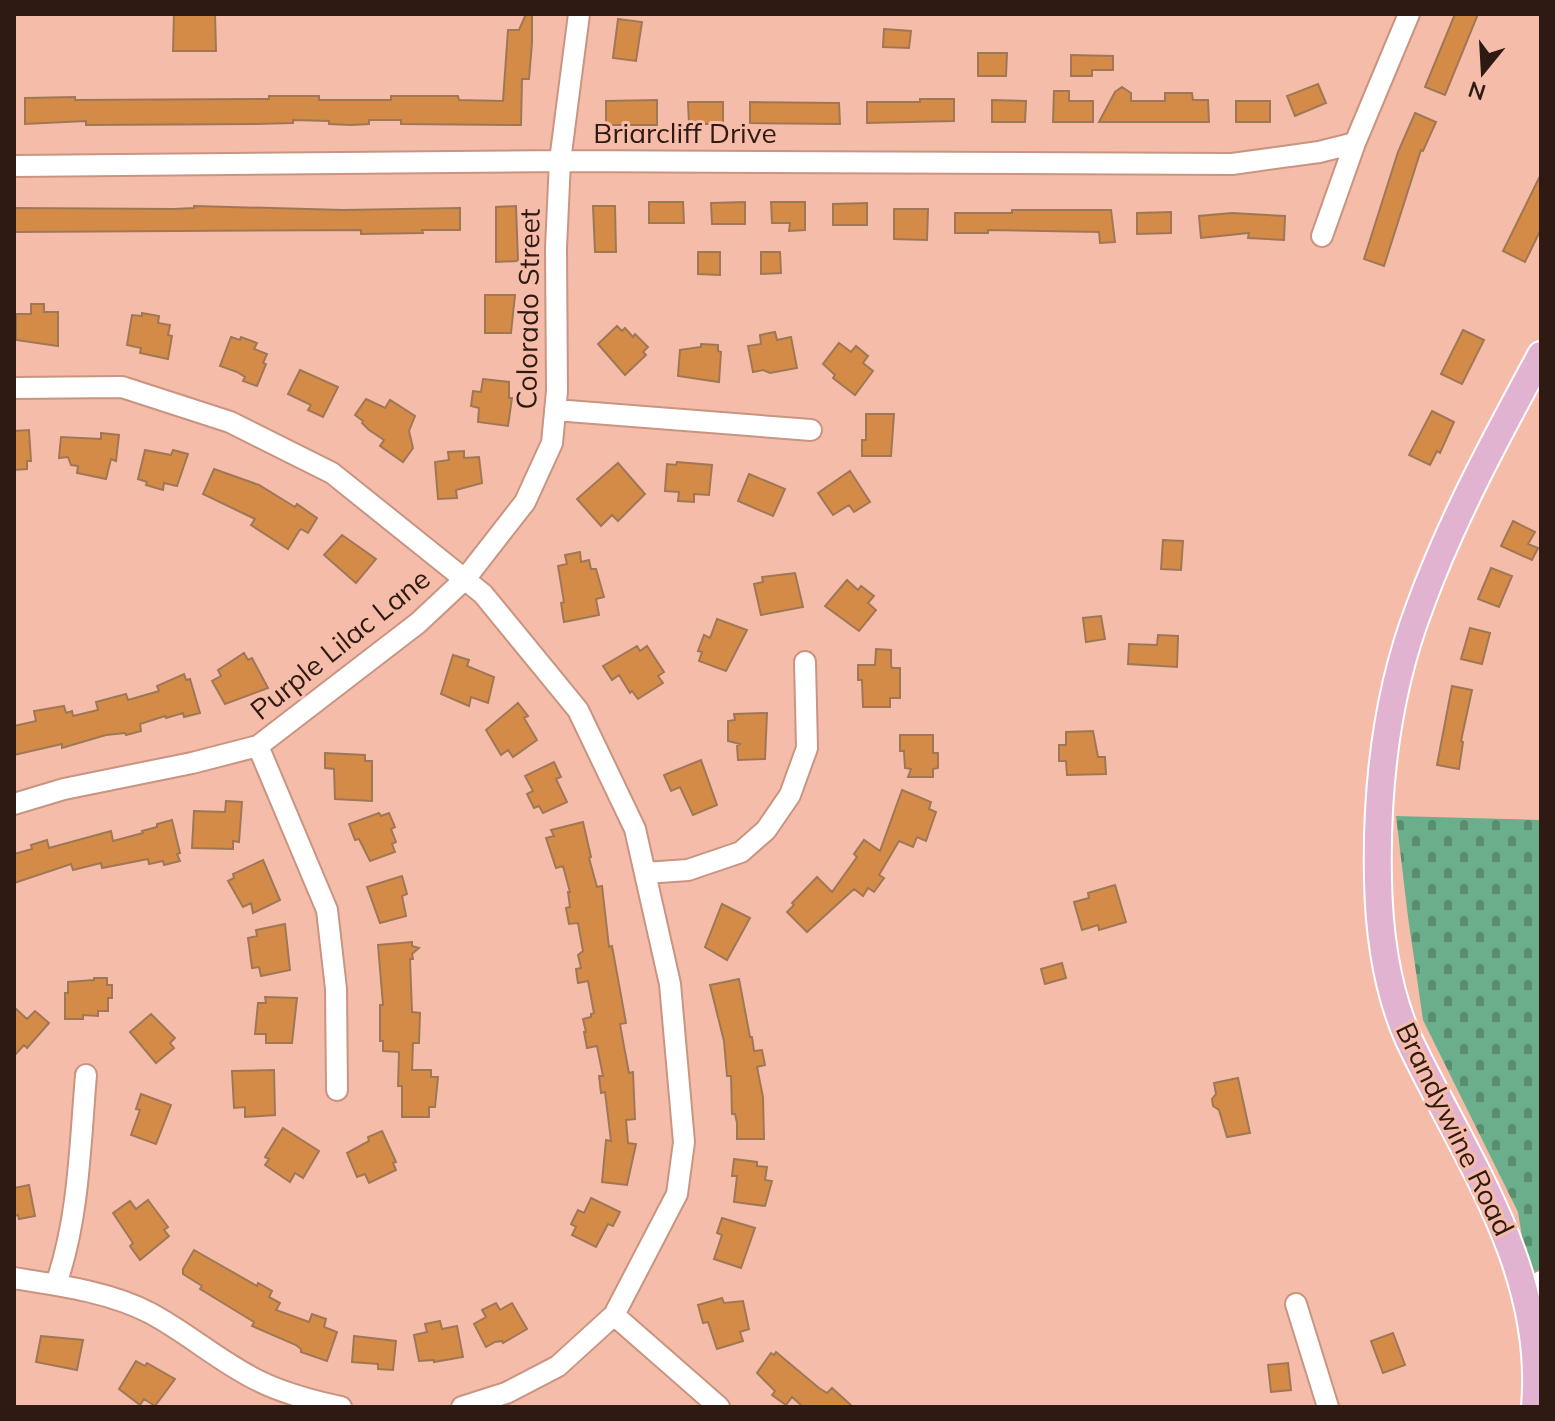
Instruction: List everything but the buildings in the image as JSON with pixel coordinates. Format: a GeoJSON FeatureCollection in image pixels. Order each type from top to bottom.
{"type":"FeatureCollection","features":[{"type":"Feature","properties":{"kind":"main road","name":"Brandywine Road"},"geometry":{"type":"LineString","coordinates":[[1537,1400],[1532,1327],[1515,1256],[1493,1204],[1401,1019],[1389,976],[1381,927],[1378,851],[1385,740],[1418,608],[1469,497],[1541,355]]}},
{"type":"Feature","properties":{"kind":"street","name":"Colorado Street"},"geometry":{"type":"LineString","coordinates":[[465,579],[525,502],[552,443],[560,161],[579,14]]}},
{"type":"Feature","properties":{"kind":"street"},"geometry":{"type":"LineString","coordinates":[[1322,236],[1355,143],[1409,14]]}},
{"type":"Feature","properties":{"kind":"street","name":"Briarcliff Drive"},"geometry":{"type":"LineString","coordinates":[[14,166],[560,161],[1232,164],[1319,152],[1355,143]]}},
{"type":"Feature","properties":{"kind":"street"},"geometry":{"type":"LineString","coordinates":[[14,388],[122,387],[230,422],[332,473],[483,594],[578,710],[635,829],[670,984],[684,1142],[677,1194],[614,1315],[558,1366],[506,1393],[462,1407]]}},
{"type":"Feature","properties":{"kind":"street"},"geometry":{"type":"LineString","coordinates":[[555,410],[811,430]]}},
{"type":"Feature","properties":{"kind":"street","name":"Purple Lilac Lane"},"geometry":{"type":"LineString","coordinates":[[14,804],[64,789],[258,746],[418,623],[465,579]]}},
{"type":"Feature","properties":{"kind":"street"},"geometry":{"type":"LineString","coordinates":[[645,873],[688,870],[741,852],[766,830],[790,795],[807,748],[805,662]]}},
{"type":"Feature","properties":{"kind":"street"},"geometry":{"type":"LineString","coordinates":[[258,746],[327,910],[336,989],[337,1090]]}},
{"type":"Feature","properties":{"kind":"street"},"geometry":{"type":"LineString","coordinates":[[56,1284],[66,1255],[77,1189],[86,1075]]}},
{"type":"Feature","properties":{"kind":"street"},"geometry":{"type":"LineString","coordinates":[[14,1278],[56,1284],[149,1312],[259,1381],[311,1401],[341,1407]]}},
{"type":"Feature","properties":{"kind":"street"},"geometry":{"type":"LineString","coordinates":[[1532,1327],[1541,1281]]}},
{"type":"Feature","properties":{"kind":"street"},"geometry":{"type":"LineString","coordinates":[[1296,1304],[1328,1407]]}},
{"type":"Feature","properties":{"kind":"street"},"geometry":{"type":"LineString","coordinates":[[614,1315],[719,1407]]}},
{"type":"Feature","properties":{"kind":"green space"},"geometry":{"type":"Polygon","coordinates":[[[1396,816],[1541,820],[1541,1353],[1518,1212],[1423,1020],[1396,816]]]}}]}
